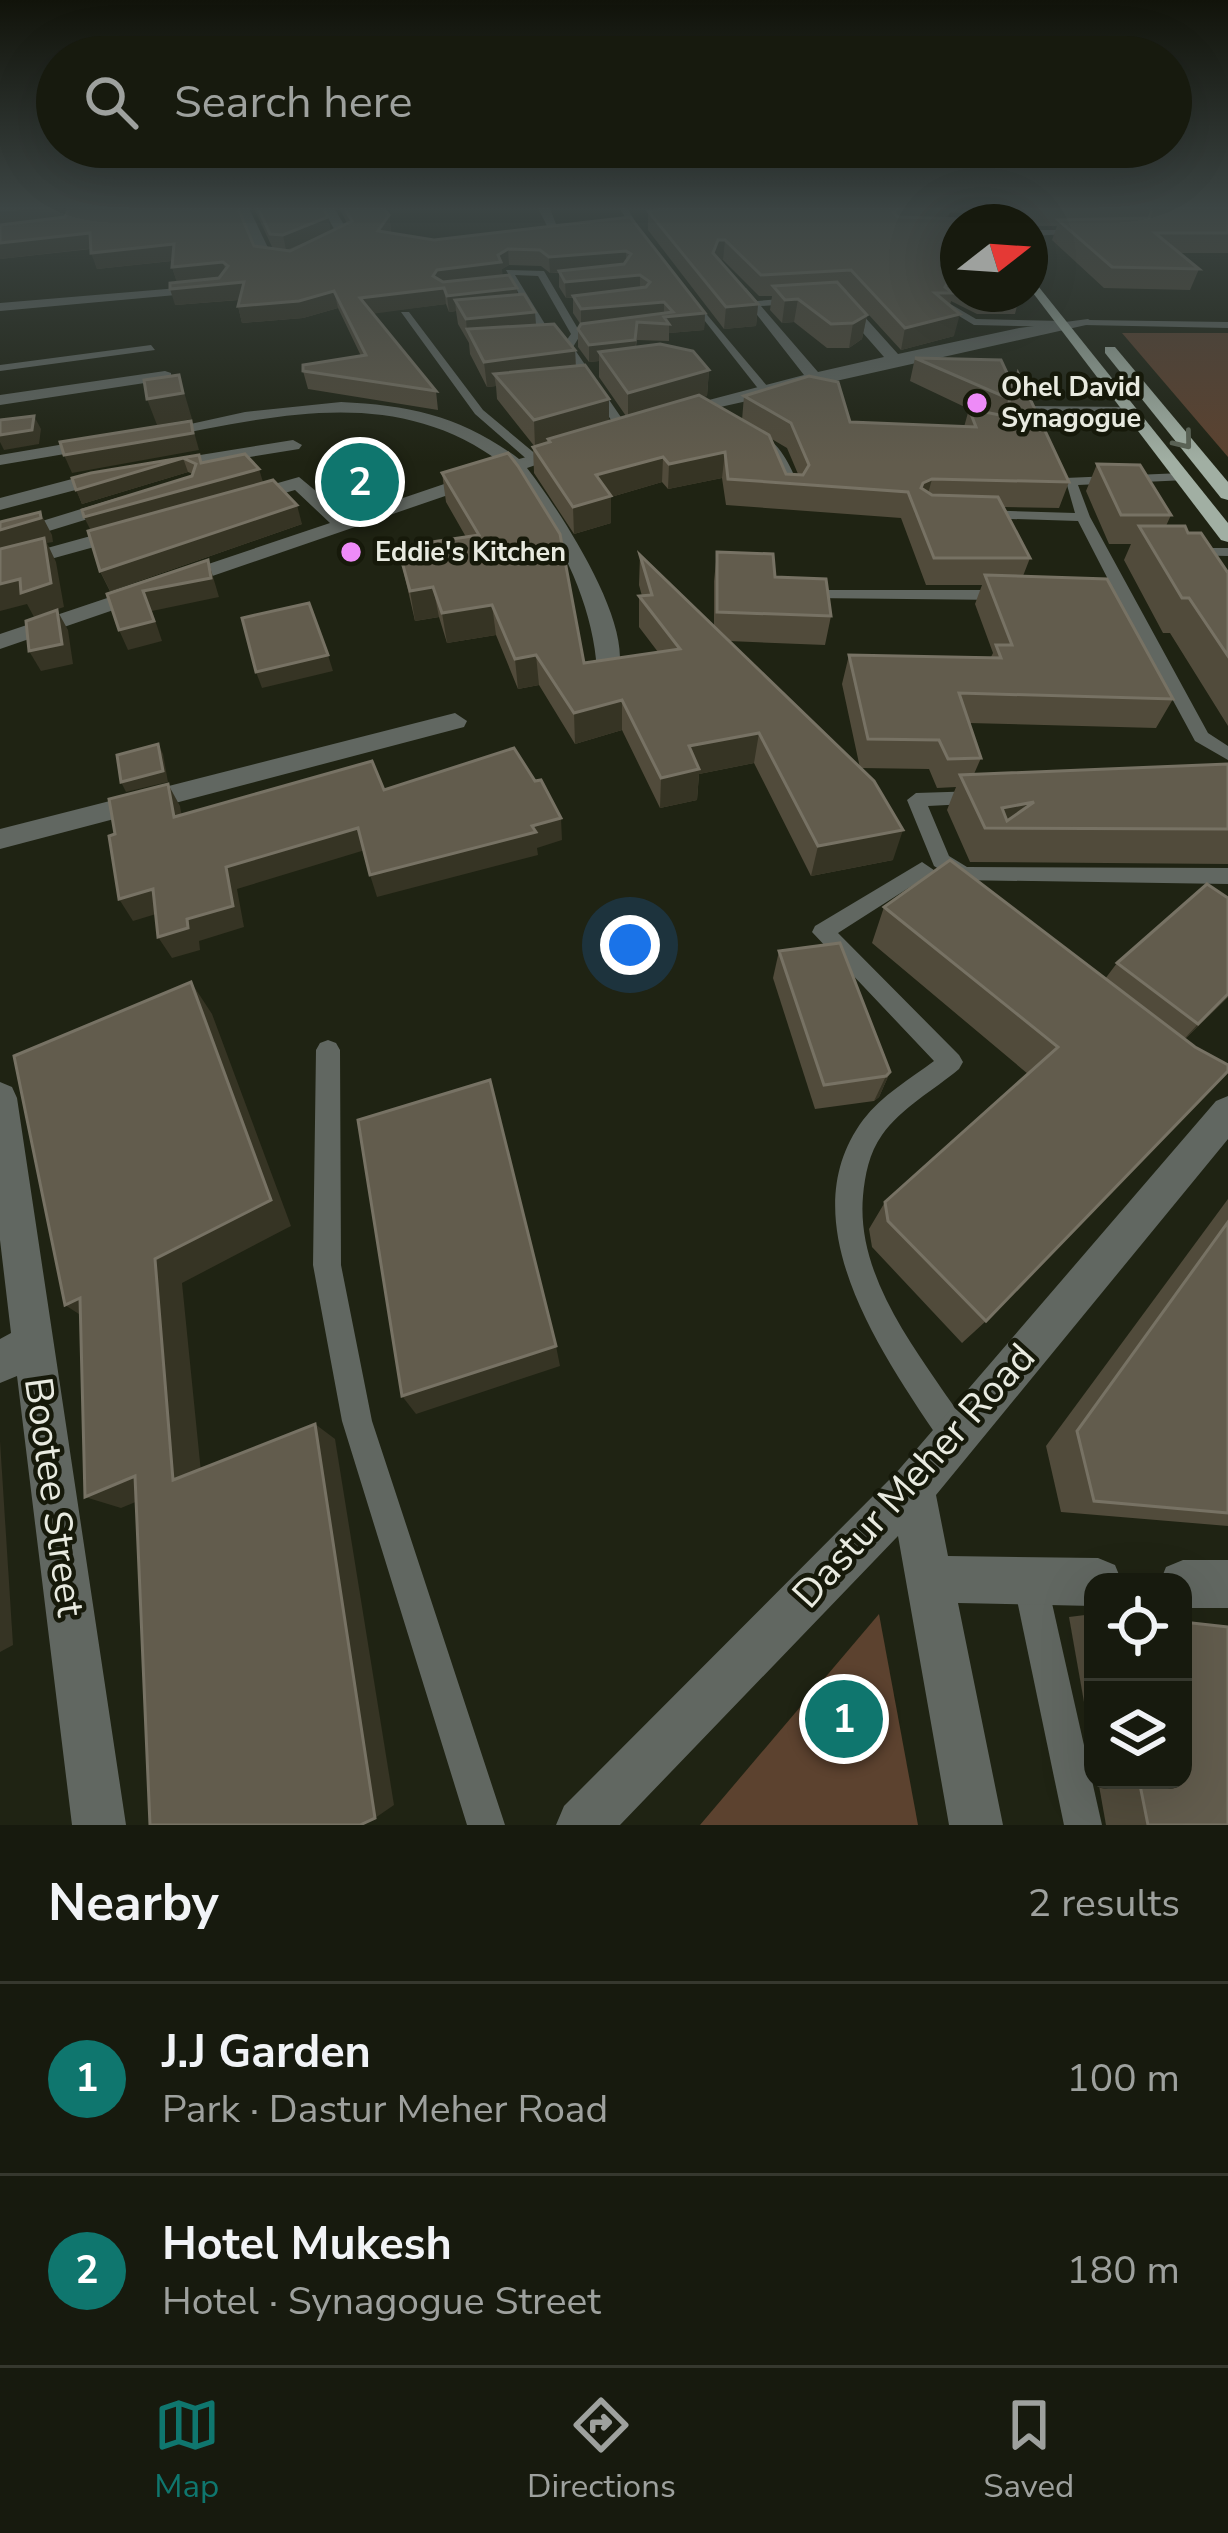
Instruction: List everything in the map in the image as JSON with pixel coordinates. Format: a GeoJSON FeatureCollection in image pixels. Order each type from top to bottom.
{"type":"FeatureCollection","features":[{"type":"Feature","properties":{"kind":"main road"},"geometry":{"type":"LineString","coordinates":[[1048,292],[1088,323],[1228,494]]}},
{"type":"Feature","properties":{"kind":"main road"},"geometry":{"type":"LineString","coordinates":[[1048,302],[1227,540]]}},
{"type":"Feature","properties":{"kind":"street"},"geometry":{"type":"LineString","coordinates":[[0,307],[168,291]]}},
{"type":"Feature","properties":{"kind":"street"},"geometry":{"type":"LineString","coordinates":[[742,291],[822,376]]}},
{"type":"Feature","properties":{"kind":"street"},"geometry":{"type":"LineString","coordinates":[[822,376],[763,302],[838,297],[896,361]]}},
{"type":"Feature","properties":{"kind":"street"},"geometry":{"type":"LineString","coordinates":[[660,418],[698,408],[758,382],[822,376],[1064,324],[1088,323]]}},
{"type":"Feature","properties":{"kind":"street"},"geometry":{"type":"LineString","coordinates":[[0,400],[165,376]]}},
{"type":"Feature","properties":{"kind":"street"},"geometry":{"type":"LineString","coordinates":[[138,436],[270,414],[362,407],[446,421],[525,462],[569,547],[609,650],[609,670]]}},
{"type":"Feature","properties":{"kind":"street"},"geometry":{"type":"LineString","coordinates":[[698,408],[777,454],[792,492]]}},
{"type":"Feature","properties":{"kind":"street"},"geometry":{"type":"LineString","coordinates":[[600,437],[641,424]]}},
{"type":"Feature","properties":{"kind":"street"},"geometry":{"type":"LineString","coordinates":[[0,460],[115,440]]}},
{"type":"Feature","properties":{"kind":"street"},"geometry":{"type":"LineString","coordinates":[[0,642],[578,444]]}},
{"type":"Feature","properties":{"kind":"street"},"geometry":{"type":"LineString","coordinates":[[0,504],[94,477],[293,445]]}},
{"type":"Feature","properties":{"kind":"street"},"geometry":{"type":"LineString","coordinates":[[168,488],[189,482]]}},
{"type":"Feature","properties":{"kind":"street"},"geometry":{"type":"LineString","coordinates":[[230,503],[298,483],[343,524]]}},
{"type":"Feature","properties":{"kind":"street"},"geometry":{"type":"LineString","coordinates":[[0,540],[147,495]]}},
{"type":"Feature","properties":{"kind":"street"},"geometry":{"type":"LineString","coordinates":[[0,567],[138,529]]}},
{"type":"Feature","properties":{"kind":"street"},"geometry":{"type":"LineString","coordinates":[[0,839],[455,721]]}},
{"type":"Feature","properties":{"kind":"street","name":"Bootee Street"},"geometry":{"type":"LineString","coordinates":[[0,1098],[16,1353],[99,1825]]}},
{"type":"Feature","properties":{"kind":"street","name":"Dastur Meher Road"},"geometry":{"type":"LineString","coordinates":[[583,1825],[912,1489],[1228,1112]]}},
{"type":"Feature","properties":{"kind":"street"},"geometry":{"type":"LineString","coordinates":[[912,1489],[976,1825]]}},
{"type":"Feature","properties":{"kind":"street"},"geometry":{"type":"LineString","coordinates":[[929,1579],[1084,1582]]}},
{"type":"Feature","properties":{"kind":"street"},"geometry":{"type":"LineString","coordinates":[[1192,1583],[1228,1584]]}},
{"type":"Feature","properties":{"kind":"lane"},"geometry":{"type":"LineString","coordinates":[[519,291],[588,377],[622,429]]}},
{"type":"Feature","properties":{"kind":"lane"},"geometry":{"type":"LineString","coordinates":[[553,291],[576,334]]}},
{"type":"Feature","properties":{"kind":"lane"},"geometry":{"type":"LineString","coordinates":[[682,292],[758,382]]}},
{"type":"Feature","properties":{"kind":"lane"},"geometry":{"type":"LineString","coordinates":[[562,306],[581,304]]}},
{"type":"Feature","properties":{"kind":"lane"},"geometry":{"type":"LineString","coordinates":[[511,312],[530,310]]}},
{"type":"Feature","properties":{"kind":"lane"},"geometry":{"type":"LineString","coordinates":[[958,312],[974,322],[1064,324]]}},
{"type":"Feature","properties":{"kind":"lane"},"geometry":{"type":"LineString","coordinates":[[405,314],[478,412],[525,462]]}},
{"type":"Feature","properties":{"kind":"lane"},"geometry":{"type":"LineString","coordinates":[[1088,323],[1228,326]]}},
{"type":"Feature","properties":{"kind":"lane"},"geometry":{"type":"LineString","coordinates":[[536,342],[562,344],[576,334],[598,332]]}},
{"type":"Feature","properties":{"kind":"lane"},"geometry":{"type":"LineString","coordinates":[[0,368],[152,348]]}},
{"type":"Feature","properties":{"kind":"lane"},"geometry":{"type":"LineString","coordinates":[[571,385],[604,369]]}},
{"type":"Feature","properties":{"kind":"lane"},"geometry":{"type":"LineString","coordinates":[[1028,410],[1132,411]]}},
{"type":"Feature","properties":{"kind":"lane"},"geometry":{"type":"LineString","coordinates":[[1182,476],[1073,479],[1067,483],[1201,737],[1228,754]]}},
{"type":"Feature","properties":{"kind":"lane"},"geometry":{"type":"LineString","coordinates":[[970,514],[1083,517]]}},
{"type":"Feature","properties":{"kind":"lane"},"geometry":{"type":"LineString","coordinates":[[1165,552],[1227,540]]}},
{"type":"Feature","properties":{"kind":"lane"},"geometry":{"type":"LineString","coordinates":[[1102,552],[1123,552]]}},
{"type":"Feature","properties":{"kind":"lane"},"geometry":{"type":"LineString","coordinates":[[1076,595],[1124,594]]}},
{"type":"Feature","properties":{"kind":"lane"},"geometry":{"type":"LineString","coordinates":[[816,596],[1029,595]]}},
{"type":"Feature","properties":{"kind":"lane"},"geometry":{"type":"LineString","coordinates":[[1012,797],[916,800],[940,861],[964,875],[1228,876]]}},
{"type":"Feature","properties":{"kind":"lane"},"geometry":{"type":"LineString","coordinates":[[956,1437],[888,1330],[858,1271],[850,1230],[851,1170],[870,1130],[951,1062],[823,932],[922,870],[976,913]]}},
{"type":"Feature","properties":{"kind":"lane"},"geometry":{"type":"LineString","coordinates":[[328,1050],[327,1265],[357,1421],[486,1825]]}},
{"type":"Feature","properties":{"kind":"lane"},"geometry":{"type":"LineString","coordinates":[[1030,1581],[1083,1825]]}},
{"type":"Feature","properties":{"kind":"shaded area"},"geometry":{"type":"Polygon","coordinates":[[[1122,333],[1228,333],[1228,457],[1122,333]]]}},
{"type":"Feature","properties":{"kind":"shaded area"},"geometry":{"type":"Polygon","coordinates":[[[879,1614],[918,1825],[700,1825],[879,1614]]]}},
{"type":"Feature","properties":{"kind":"building"},"geometry":{"type":"Polygon","coordinates":[[[242,291],[333,291],[299,301],[238,306],[242,291]]]}},
{"type":"Feature","properties":{"kind":"building"},"geometry":{"type":"Polygon","coordinates":[[[334,291],[417,291],[360,298],[436,391],[303,371],[303,365],[366,355],[334,291]]]}},
{"type":"Feature","properties":{"kind":"building"},"geometry":{"type":"Polygon","coordinates":[[[445,291],[489,291],[447,296],[445,291]]]}},
{"type":"Feature","properties":{"kind":"building"},"geometry":{"type":"Polygon","coordinates":[[[688,291],[705,313],[664,317],[669,324],[637,322],[635,340],[589,345],[578,329],[581,324],[673,312],[664,302],[581,309],[573,296],[688,291]]]}},
{"type":"Feature","properties":{"kind":"building"},"geometry":{"type":"Polygon","coordinates":[[[713,291],[747,291],[758,304],[726,307],[713,291]]]}},
{"type":"Feature","properties":{"kind":"building"},"geometry":{"type":"Polygon","coordinates":[[[777,291],[845,291],[867,315],[853,323],[831,324],[798,299],[785,300],[777,291]]]}},
{"type":"Feature","properties":{"kind":"building"},"geometry":{"type":"Polygon","coordinates":[[[871,291],[940,291],[935,293],[940,297],[940,312],[960,314],[905,328],[871,291]]]}},
{"type":"Feature","properties":{"kind":"building"},"geometry":{"type":"Polygon","coordinates":[[[524,294],[535,312],[466,319],[455,300],[524,294]]]}},
{"type":"Feature","properties":{"kind":"building"},"geometry":{"type":"Polygon","coordinates":[[[554,324],[575,350],[484,362],[467,329],[554,324]]]}},
{"type":"Feature","properties":{"kind":"building"},"geometry":{"type":"Polygon","coordinates":[[[660,344],[693,351],[709,370],[628,393],[599,352],[660,344]]]}},
{"type":"Feature","properties":{"kind":"building"},"geometry":{"type":"Polygon","coordinates":[[[915,358],[1001,360],[1014,388],[1018,373],[1069,482],[932,479],[921,488],[932,495],[998,497],[1030,558],[934,558],[908,492],[728,479],[725,452],[669,464],[663,457],[596,475],[611,496],[573,507],[533,447],[699,395],[769,435],[786,474],[803,475],[809,465],[791,423],[744,396],[809,376],[838,382],[850,422],[976,427],[969,409],[1005,416],[1010,399],[915,358]]]}},
{"type":"Feature","properties":{"kind":"building"},"geometry":{"type":"Polygon","coordinates":[[[585,365],[609,399],[534,420],[494,374],[585,365]]]}},
{"type":"Feature","properties":{"kind":"building"},"geometry":{"type":"Polygon","coordinates":[[[179,375],[183,393],[147,399],[144,380],[179,375]]]}},
{"type":"Feature","properties":{"kind":"building"},"geometry":{"type":"Polygon","coordinates":[[[34,416],[32,430],[0,435],[0,420],[34,416]]]}},
{"type":"Feature","properties":{"kind":"building"},"geometry":{"type":"Polygon","coordinates":[[[191,421],[193,433],[64,455],[60,442],[191,421]]]}},
{"type":"Feature","properties":{"kind":"building"},"geometry":{"type":"Polygon","coordinates":[[[508,453],[560,534],[584,663],[680,649],[639,596],[652,595],[640,555],[874,781],[903,830],[818,846],[759,733],[689,746],[699,769],[661,778],[622,700],[574,713],[536,655],[515,659],[492,605],[442,613],[433,587],[410,591],[398,547],[479,535],[442,473],[508,453]]]}},
{"type":"Feature","properties":{"kind":"building"},"geometry":{"type":"Polygon","coordinates":[[[245,454],[259,469],[84,517],[82,510],[192,476],[196,464],[183,458],[76,490],[72,478],[199,455],[201,463],[245,454]]]}},
{"type":"Feature","properties":{"kind":"building"},"geometry":{"type":"Polygon","coordinates":[[[1097,464],[1140,465],[1171,515],[1121,515],[1097,464]]]}},
{"type":"Feature","properties":{"kind":"building"},"geometry":{"type":"Polygon","coordinates":[[[273,480],[297,505],[100,571],[88,531],[273,480]]]}},
{"type":"Feature","properties":{"kind":"building"},"geometry":{"type":"Polygon","coordinates":[[[40,512],[41,518],[0,530],[0,522],[40,512]]]}},
{"type":"Feature","properties":{"kind":"building"},"geometry":{"type":"Polygon","coordinates":[[[1139,526],[1185,526],[1188,533],[1201,533],[1228,573],[1228,656],[1189,598],[1182,598],[1139,526]]]}},
{"type":"Feature","properties":{"kind":"building"},"geometry":{"type":"Polygon","coordinates":[[[44,538],[51,583],[21,593],[20,579],[0,584],[0,549],[44,538]]]}},
{"type":"Feature","properties":{"kind":"building"},"geometry":{"type":"Polygon","coordinates":[[[717,552],[773,554],[775,577],[826,579],[831,616],[717,612],[717,552]]]}},
{"type":"Feature","properties":{"kind":"building"},"geometry":{"type":"Polygon","coordinates":[[[208,560],[211,578],[143,591],[154,621],[119,630],[107,594],[208,560]]]}},
{"type":"Feature","properties":{"kind":"building"},"geometry":{"type":"Polygon","coordinates":[[[985,575],[1107,579],[1173,699],[959,693],[981,758],[948,759],[939,740],[868,739],[849,655],[1001,658],[996,645],[1012,645],[985,575]]]}},
{"type":"Feature","properties":{"kind":"building"},"geometry":{"type":"Polygon","coordinates":[[[309,603],[328,655],[256,672],[242,618],[309,603]]]}},
{"type":"Feature","properties":{"kind":"building"},"geometry":{"type":"Polygon","coordinates":[[[57,610],[62,644],[29,651],[26,621],[57,610]]]}},
{"type":"Feature","properties":{"kind":"building"},"geometry":{"type":"Polygon","coordinates":[[[158,744],[163,771],[121,782],[117,755],[158,744]]]}},
{"type":"Feature","properties":{"kind":"building"},"geometry":{"type":"Polygon","coordinates":[[[514,748],[535,781],[541,780],[561,818],[532,826],[536,832],[370,875],[358,828],[226,867],[233,906],[187,919],[188,928],[158,937],[153,889],[119,899],[109,836],[115,834],[109,799],[168,784],[174,817],[372,761],[384,790],[514,748]]]}},
{"type":"Feature","properties":{"kind":"building"},"geometry":{"type":"Polygon","coordinates":[[[1228,764],[1228,829],[985,828],[960,775],[1228,764]],[[1034,802],[1002,808],[1007,821],[1034,802]]]}},
{"type":"Feature","properties":{"kind":"building"},"geometry":{"type":"Polygon","coordinates":[[[950,860],[1195,1047],[1228,1065],[1228,1071],[986,1321],[888,1221],[885,1202],[1058,1047],[884,907],[950,860]]]}},
{"type":"Feature","properties":{"kind":"building"},"geometry":{"type":"Polygon","coordinates":[[[1207,884],[1228,898],[1228,994],[1198,1024],[1117,963],[1207,884]]]}},
{"type":"Feature","properties":{"kind":"building"},"geometry":{"type":"Polygon","coordinates":[[[840,943],[890,1072],[824,1085],[779,951],[840,943]]]}},
{"type":"Feature","properties":{"kind":"building"},"geometry":{"type":"Polygon","coordinates":[[[191,982],[271,1200],[155,1259],[173,1480],[315,1424],[375,1818],[360,1825],[150,1825],[135,1476],[85,1497],[80,1298],[65,1305],[14,1056],[191,982]]]}},
{"type":"Feature","properties":{"kind":"building"},"geometry":{"type":"Polygon","coordinates":[[[490,1080],[556,1346],[402,1396],[358,1120],[490,1080]]]}},
{"type":"Feature","properties":{"kind":"building"},"geometry":{"type":"Polygon","coordinates":[[[1228,1222],[1228,1513],[1094,1501],[1077,1431],[1228,1222]]]}},
{"type":"Feature","properties":{"kind":"building"},"geometry":{"type":"Polygon","coordinates":[[[1192,1623],[1228,1627],[1228,1825],[1148,1825],[1141,1789],[1192,1789],[1192,1623]]]}},
{"type":"Feature","properties":{"kind":"place","name":"Ohel David Synagogue"},"geometry":{"type":"Point","coordinates":[977,403]}},
{"type":"Feature","properties":{"kind":"place","name":"Hotel Mukesh"},"geometry":{"type":"Point","coordinates":[360,482]}},
{"type":"Feature","properties":{"kind":"place","name":"Eddie's Kitchen"},"geometry":{"type":"Point","coordinates":[351,552]}},
{"type":"Feature","properties":{"kind":"place","name":"J.J Garden"},"geometry":{"type":"Point","coordinates":[844,1719]}}]}
